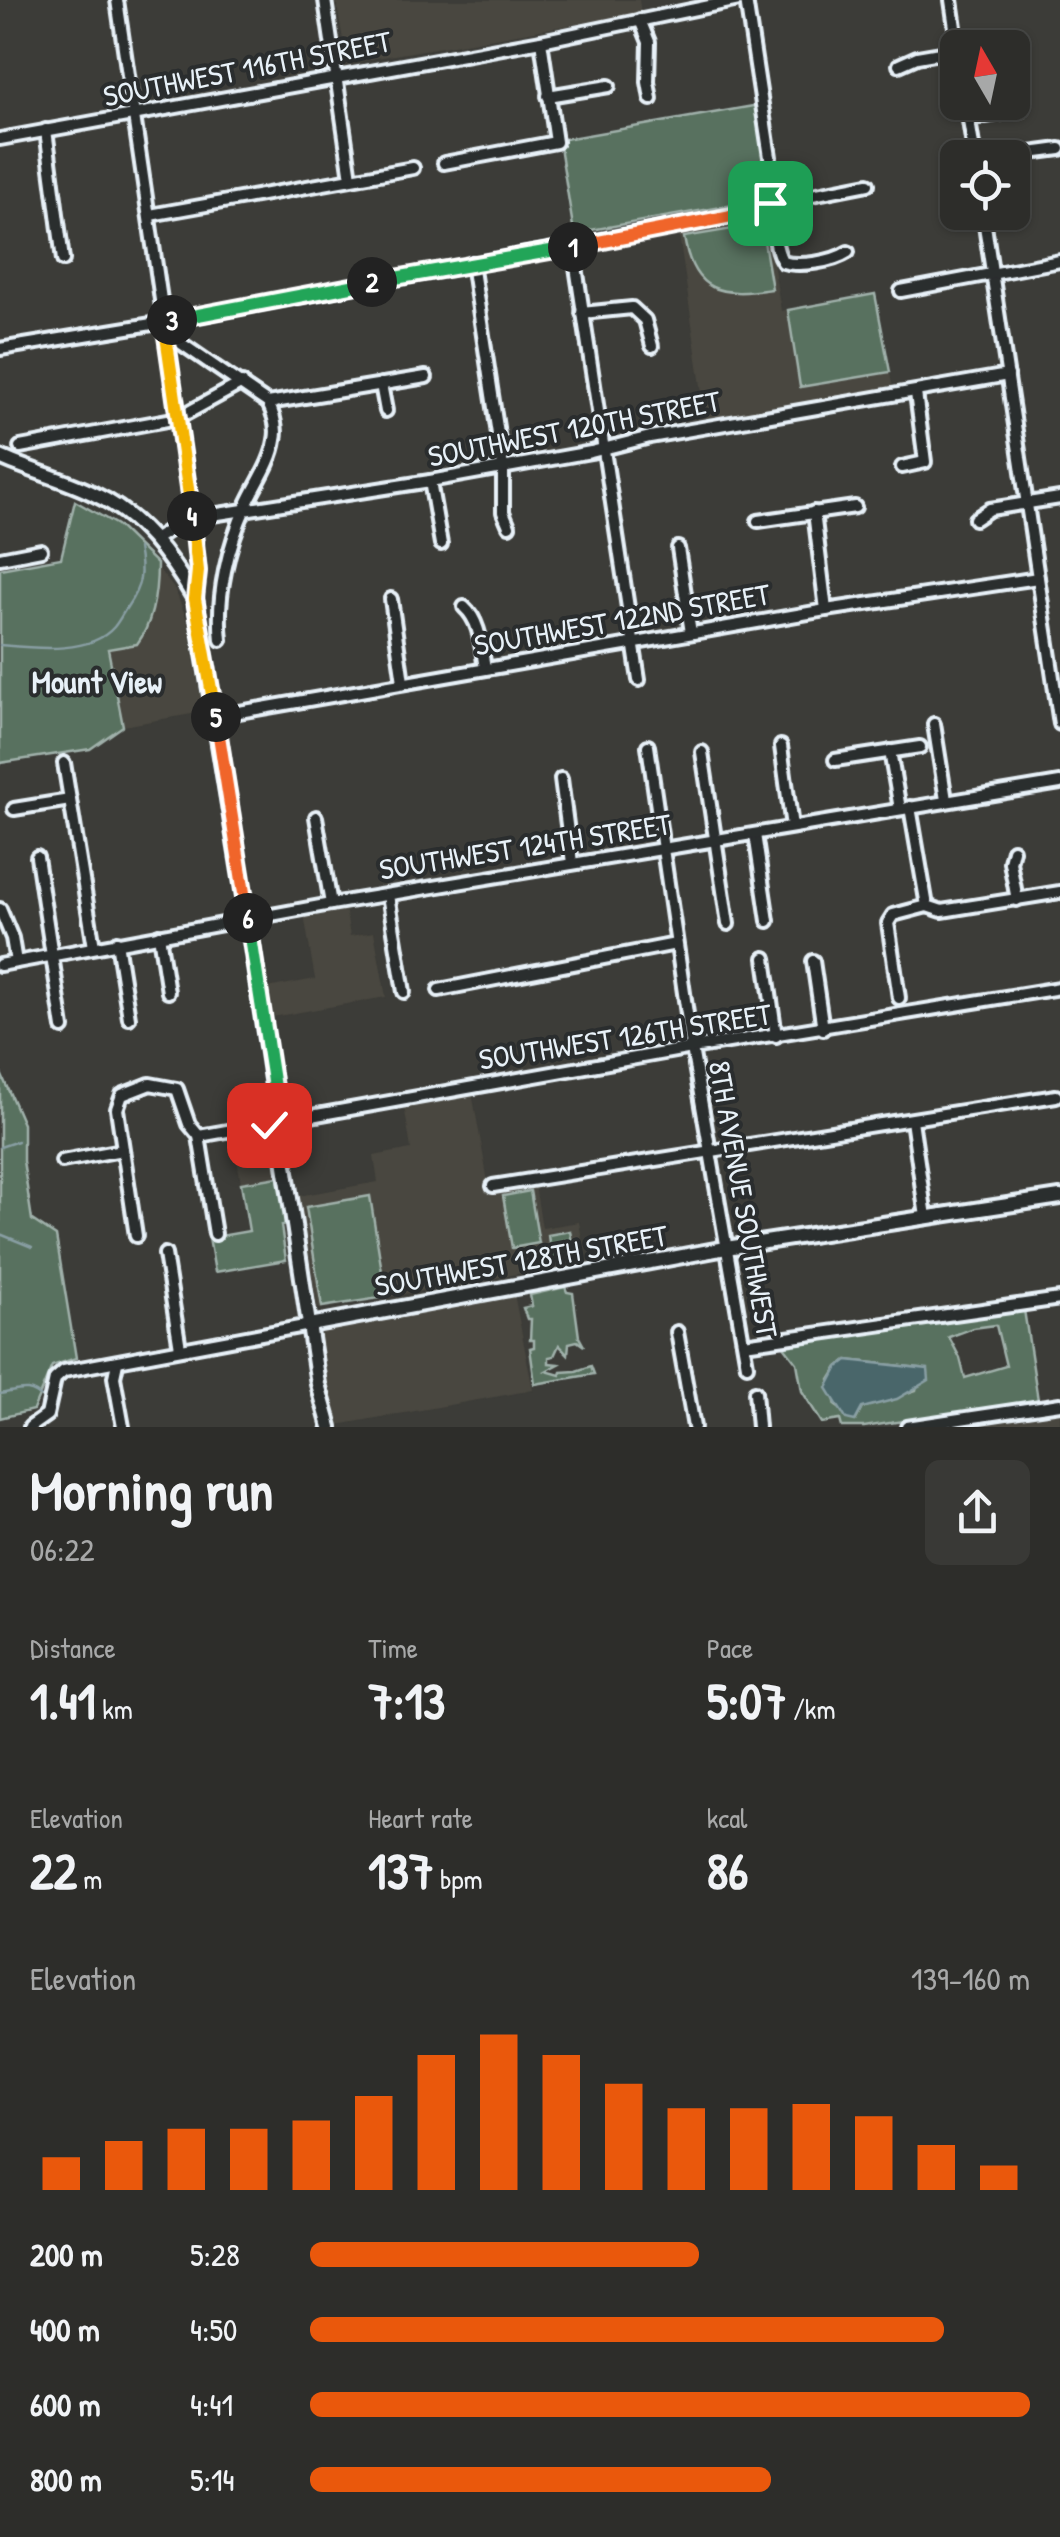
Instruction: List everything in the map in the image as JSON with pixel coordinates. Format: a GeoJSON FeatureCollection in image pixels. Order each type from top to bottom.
{"type":"FeatureCollection","features":[{"type":"Feature","properties":{"kind":"main road"},"geometry":{"type":"LineString","coordinates":[[0,457],[97,495],[140,525],[177,568],[195,599],[318,1384],[330,1427]]}},
{"type":"Feature","properties":{"kind":"main road","name":"SOUTHWEST 128TH STREET"},"geometry":{"type":"LineString","coordinates":[[310,1325],[726,1248],[1060,1196]]}},
{"type":"Feature","properties":{"kind":"street"},"geometry":{"type":"LineString","coordinates":[[117,0],[193,518],[198,571],[195,599]]}},
{"type":"Feature","properties":{"kind":"street"},"geometry":{"type":"LineString","coordinates":[[325,0],[351,178]]}},
{"type":"Feature","properties":{"kind":"street"},"geometry":{"type":"LineString","coordinates":[[743,0],[770,157]]}},
{"type":"Feature","properties":{"kind":"street","name":"SOUTHWEST 116TH STREET"},"geometry":{"type":"LineString","coordinates":[[0,139],[743,0]]}},
{"type":"Feature","properties":{"kind":"street"},"geometry":{"type":"LineString","coordinates":[[951,0],[955,30]]}},
{"type":"Feature","properties":{"kind":"street"},"geometry":{"type":"LineString","coordinates":[[640,20],[649,42],[648,82],[652,99]]}},
{"type":"Feature","properties":{"kind":"street"},"geometry":{"type":"LineString","coordinates":[[444,163],[556,142],[540,41]]}},
{"type":"Feature","properties":{"kind":"street"},"geometry":{"type":"LineString","coordinates":[[899,66],[940,53]]}},
{"type":"Feature","properties":{"kind":"street"},"geometry":{"type":"LineString","coordinates":[[548,96],[609,86]]}},
{"type":"Feature","properties":{"kind":"street"},"geometry":{"type":"LineString","coordinates":[[46,130],[63,260]]}},
{"type":"Feature","properties":{"kind":"street"},"geometry":{"type":"LineString","coordinates":[[1030,153],[1060,149]]}},
{"type":"Feature","properties":{"kind":"street"},"geometry":{"type":"LineString","coordinates":[[150,215],[413,168]]}},
{"type":"Feature","properties":{"kind":"street"},"geometry":{"type":"LineString","coordinates":[[0,349],[165,328],[472,264],[762,210],[770,203],[868,184]]}},
{"type":"Feature","properties":{"kind":"street"},"geometry":{"type":"LineString","coordinates":[[762,210],[772,219],[778,255],[788,264],[841,257],[848,252]]}},
{"type":"Feature","properties":{"kind":"street"},"geometry":{"type":"LineString","coordinates":[[986,230],[1060,724]]}},
{"type":"Feature","properties":{"kind":"street"},"geometry":{"type":"LineString","coordinates":[[573,246],[639,680]]}},
{"type":"Feature","properties":{"kind":"street"},"geometry":{"type":"LineString","coordinates":[[901,291],[1060,261]]}},
{"type":"Feature","properties":{"kind":"street"},"geometry":{"type":"LineString","coordinates":[[472,264],[503,467],[503,512],[509,526]]}},
{"type":"Feature","properties":{"kind":"street"},"geometry":{"type":"LineString","coordinates":[[582,313],[632,308],[645,320],[652,346]]}},
{"type":"Feature","properties":{"kind":"street"},"geometry":{"type":"LineString","coordinates":[[165,328],[268,403],[275,421],[274,446],[244,510],[225,575],[221,640]]}},
{"type":"Feature","properties":{"kind":"street","name":"SOUTHWEST 120TH STREET"},"geometry":{"type":"LineString","coordinates":[[154,540],[179,522],[193,518],[430,480],[1008,375]]}},
{"type":"Feature","properties":{"kind":"street"},"geometry":{"type":"LineString","coordinates":[[268,403],[426,377]]}},
{"type":"Feature","properties":{"kind":"street"},"geometry":{"type":"LineString","coordinates":[[20,447],[178,418],[242,383]]}},
{"type":"Feature","properties":{"kind":"street"},"geometry":{"type":"LineString","coordinates":[[381,384],[386,412]]}},
{"type":"Feature","properties":{"kind":"street"},"geometry":{"type":"LineString","coordinates":[[902,467],[926,462],[916,392]]}},
{"type":"Feature","properties":{"kind":"street"},"geometry":{"type":"LineString","coordinates":[[430,480],[441,544]]}},
{"type":"Feature","properties":{"kind":"street"},"geometry":{"type":"LineString","coordinates":[[974,520],[990,509],[1060,498]]}},
{"type":"Feature","properties":{"kind":"street"},"geometry":{"type":"LineString","coordinates":[[758,521],[855,506]]}},
{"type":"Feature","properties":{"kind":"street"},"geometry":{"type":"LineString","coordinates":[[814,512],[826,610]]}},
{"type":"Feature","properties":{"kind":"street"},"geometry":{"type":"LineString","coordinates":[[678,548],[692,632]]}},
{"type":"Feature","properties":{"kind":"street"},"geometry":{"type":"LineString","coordinates":[[0,558],[41,550]]}},
{"type":"Feature","properties":{"kind":"street","name":"SOUTHWEST 122ND STREET"},"geometry":{"type":"LineString","coordinates":[[216,716],[692,632],[1038,578]]}},
{"type":"Feature","properties":{"kind":"street"},"geometry":{"type":"LineString","coordinates":[[391,599],[403,682]]}},
{"type":"Feature","properties":{"kind":"street"},"geometry":{"type":"LineString","coordinates":[[464,607],[478,628],[485,668]]}},
{"type":"Feature","properties":{"kind":"street"},"geometry":{"type":"LineString","coordinates":[[934,724],[946,800]]}},
{"type":"Feature","properties":{"kind":"street","name":"8TH AVENUE SOUTHWEST"},"geometry":{"type":"LineString","coordinates":[[648,746],[708,1149],[747,1365]]}},
{"type":"Feature","properties":{"kind":"street"},"geometry":{"type":"LineString","coordinates":[[781,746],[792,827]]}},
{"type":"Feature","properties":{"kind":"street"},"geometry":{"type":"LineString","coordinates":[[835,760],[920,747]]}},
{"type":"Feature","properties":{"kind":"street"},"geometry":{"type":"LineString","coordinates":[[890,751],[927,906]]}},
{"type":"Feature","properties":{"kind":"street"},"geometry":{"type":"LineString","coordinates":[[702,752],[728,924]]}},
{"type":"Feature","properties":{"kind":"street"},"geometry":{"type":"LineString","coordinates":[[78,769],[65,767],[94,947]]}},
{"type":"Feature","properties":{"kind":"street"},"geometry":{"type":"LineString","coordinates":[[561,779],[572,863]]}},
{"type":"Feature","properties":{"kind":"street","name":"SOUTHWEST 124TH STREET"},"geometry":{"type":"LineString","coordinates":[[9,964],[331,904],[1060,783]]}},
{"type":"Feature","properties":{"kind":"street"},"geometry":{"type":"LineString","coordinates":[[14,809],[70,800]]}},
{"type":"Feature","properties":{"kind":"street"},"geometry":{"type":"LineString","coordinates":[[316,817],[331,904]]}},
{"type":"Feature","properties":{"kind":"street"},"geometry":{"type":"LineString","coordinates":[[755,834],[768,921]]}},
{"type":"Feature","properties":{"kind":"street"},"geometry":{"type":"LineString","coordinates":[[1013,850],[1010,862],[1017,900]]}},
{"type":"Feature","properties":{"kind":"street"},"geometry":{"type":"LineString","coordinates":[[37,857],[63,1028]]}},
{"type":"Feature","properties":{"kind":"street"},"geometry":{"type":"LineString","coordinates":[[899,998],[888,923],[893,915],[927,906],[942,911],[1060,892]]}},
{"type":"Feature","properties":{"kind":"street"},"geometry":{"type":"LineString","coordinates":[[388,895],[404,992]]}},
{"type":"Feature","properties":{"kind":"street"},"geometry":{"type":"LineString","coordinates":[[0,909],[12,938],[9,964]]}},
{"type":"Feature","properties":{"kind":"street"},"geometry":{"type":"LineString","coordinates":[[159,935],[168,992]]}},
{"type":"Feature","properties":{"kind":"street"},"geometry":{"type":"LineString","coordinates":[[117,942],[129,1018]]}},
{"type":"Feature","properties":{"kind":"street"},"geometry":{"type":"LineString","coordinates":[[440,990],[676,944]]}},
{"type":"Feature","properties":{"kind":"street"},"geometry":{"type":"LineString","coordinates":[[765,958],[776,1036]]}},
{"type":"Feature","properties":{"kind":"street"},"geometry":{"type":"LineString","coordinates":[[814,961],[823,1029]]}},
{"type":"Feature","properties":{"kind":"street","name":"SOUTHWEST 126TH STREET"},"geometry":{"type":"LineString","coordinates":[[199,1136],[692,1048],[1060,988]]}},
{"type":"Feature","properties":{"kind":"street"},"geometry":{"type":"LineString","coordinates":[[136,1236],[118,1103],[122,1095],[143,1085],[160,1084],[177,1089],[186,1119],[199,1136],[214,1234]]}},
{"type":"Feature","properties":{"kind":"street"},"geometry":{"type":"LineString","coordinates":[[493,1186],[1056,1096]]}},
{"type":"Feature","properties":{"kind":"street"},"geometry":{"type":"LineString","coordinates":[[912,1120],[926,1217]]}},
{"type":"Feature","properties":{"kind":"street"},"geometry":{"type":"LineString","coordinates":[[62,1161],[122,1150]]}},
{"type":"Feature","properties":{"kind":"street"},"geometry":{"type":"LineString","coordinates":[[165,1254],[180,1348]]}},
{"type":"Feature","properties":{"kind":"street"},"geometry":{"type":"LineString","coordinates":[[744,1344],[1060,1299]]}},
{"type":"Feature","properties":{"kind":"street","name":"SOUTHWEST 128TH STREET"},"geometry":{"type":"LineString","coordinates":[[30,1427],[47,1415],[61,1372],[310,1325]]}},
{"type":"Feature","properties":{"kind":"street"},"geometry":{"type":"LineString","coordinates":[[677,1332],[694,1427]]}},
{"type":"Feature","properties":{"kind":"street"},"geometry":{"type":"LineString","coordinates":[[117,1362],[114,1377],[123,1427]]}},
{"type":"Feature","properties":{"kind":"street"},"geometry":{"type":"LineString","coordinates":[[755,1392],[758,1427]]}},
{"type":"Feature","properties":{"kind":"street"},"geometry":{"type":"LineString","coordinates":[[908,1427],[1060,1404]]}},
{"type":"Feature","properties":{"kind":"shaded area"},"geometry":{"type":"Polygon","coordinates":[[[336,0],[639,0],[641,13],[347,63],[336,0]]]}},
{"type":"Feature","properties":{"kind":"shaded area"},"geometry":{"type":"Polygon","coordinates":[[[766,221],[781,311],[875,294],[893,389],[706,420],[679,235],[766,221]]]}},
{"type":"Feature","properties":{"kind":"shaded area"},"geometry":{"type":"Polygon","coordinates":[[[157,567],[175,590],[188,622],[203,712],[123,726],[108,648],[137,644],[146,631],[157,567]]]}},
{"type":"Feature","properties":{"kind":"shaded area"},"geometry":{"type":"Polygon","coordinates":[[[345,908],[350,936],[374,932],[386,997],[272,1017],[267,988],[315,979],[304,915],[345,908]]]}},
{"type":"Feature","properties":{"kind":"shaded area"},"geometry":{"type":"Polygon","coordinates":[[[472,1093],[490,1193],[535,1185],[542,1228],[579,1222],[586,1262],[318,1309],[298,1196],[378,1182],[374,1156],[411,1149],[404,1105],[472,1093]]]}},
{"type":"Feature","properties":{"kind":"shaded area"},"geometry":{"type":"Polygon","coordinates":[[[264,1130],[272,1135],[279,1176],[241,1183],[233,1135],[264,1130]]]}},
{"type":"Feature","properties":{"kind":"shaded area"},"geometry":{"type":"Polygon","coordinates":[[[514,1294],[533,1390],[337,1425],[327,1397],[319,1338],[324,1331],[514,1294]]]}},
{"type":"Feature","properties":{"kind":"shaded area"},"geometry":{"type":"Polygon","coordinates":[[[1060,1413],[1060,1427],[970,1427],[1060,1413]]]}},
{"type":"Feature","properties":{"kind":"green space"},"geometry":{"type":"Polygon","coordinates":[[[759,105],[773,198],[574,233],[559,140],[759,105]]]}},
{"type":"Feature","properties":{"kind":"green space"},"geometry":{"type":"Polygon","coordinates":[[[750,226],[763,235],[772,289],[724,291],[702,280],[688,256],[684,237],[750,226]]]}},
{"type":"Feature","properties":{"kind":"green space"},"geometry":{"type":"Polygon","coordinates":[[[875,294],[890,372],[800,387],[788,310],[875,294]]]}},
{"type":"Feature","properties":{"kind":"green space"},"geometry":{"type":"Polygon","coordinates":[[[75,501],[117,525],[157,564],[153,606],[142,636],[137,644],[108,649],[123,726],[90,749],[0,763],[0,569],[61,558],[75,501]]]}},
{"type":"Feature","properties":{"kind":"green space"},"geometry":{"type":"Polygon","coordinates":[[[0,1071],[23,1124],[23,1161],[32,1220],[56,1236],[76,1358],[52,1366],[33,1410],[0,1418],[0,1071]]]}},
{"type":"Feature","properties":{"kind":"green space"},"geometry":{"type":"Polygon","coordinates":[[[278,1177],[286,1225],[281,1226],[286,1260],[215,1272],[209,1238],[249,1231],[241,1183],[278,1177]]]}},
{"type":"Feature","properties":{"kind":"green space"},"geometry":{"type":"Polygon","coordinates":[[[530,1191],[539,1243],[512,1248],[503,1196],[530,1191]]]}},
{"type":"Feature","properties":{"kind":"green space"},"geometry":{"type":"Polygon","coordinates":[[[370,1196],[386,1297],[322,1307],[306,1207],[370,1196]]]}},
{"type":"Feature","properties":{"kind":"green space"},"geometry":{"type":"Polygon","coordinates":[[[570,1231],[575,1261],[552,1265],[548,1235],[570,1231]]]}},
{"type":"Feature","properties":{"kind":"green space"},"geometry":{"type":"Polygon","coordinates":[[[565,1287],[573,1293],[579,1337],[584,1346],[577,1341],[569,1343],[568,1354],[559,1345],[549,1363],[559,1364],[546,1371],[560,1375],[591,1366],[594,1374],[535,1384],[531,1319],[527,1319],[523,1308],[532,1306],[530,1295],[565,1287]]]}},
{"type":"Feature","properties":{"kind":"green space"},"geometry":{"type":"Polygon","coordinates":[[[1024,1310],[1038,1400],[864,1427],[842,1427],[840,1420],[822,1423],[802,1391],[797,1363],[783,1345],[1024,1310]],[[996,1325],[949,1337],[965,1378],[1006,1366],[996,1325]],[[847,1360],[830,1380],[836,1406],[856,1420],[862,1408],[916,1390],[921,1368],[847,1360]]]}},
{"type":"Feature","properties":{"kind":"water"},"geometry":{"type":"Polygon","coordinates":[[[847,1360],[928,1369],[929,1380],[897,1399],[862,1408],[855,1421],[846,1419],[827,1388],[838,1367],[847,1360]]]}},
{"type":"Feature","properties":{"kind":"waterway"},"geometry":{"type":"LineString","coordinates":[[0,645],[60,648],[104,636],[116,625],[136,592],[141,572],[138,548]]}},
{"type":"Feature","properties":{"kind":"waterway"},"geometry":{"type":"LineString","coordinates":[[0,1147],[18,1141]]}},
{"type":"Feature","properties":{"kind":"waterway"},"geometry":{"type":"LineString","coordinates":[[0,1234],[32,1247]]}},
{"type":"Feature","properties":{"kind":"waterway"},"geometry":{"type":"LineString","coordinates":[[0,1394],[29,1390],[44,1400]]}},
{"type":"Feature","properties":{"kind":"district","name":"Mount View"},"geometry":{"type":"Point","coordinates":[97,681]}},
{"type":"Feature","properties":{"kind":"route"},"geometry":{"type":"LineString","coordinates":[[269,1125],[279,1120],[195,599],[198,571],[193,518],[164,322],[762,210],[770,203]]}}]}
